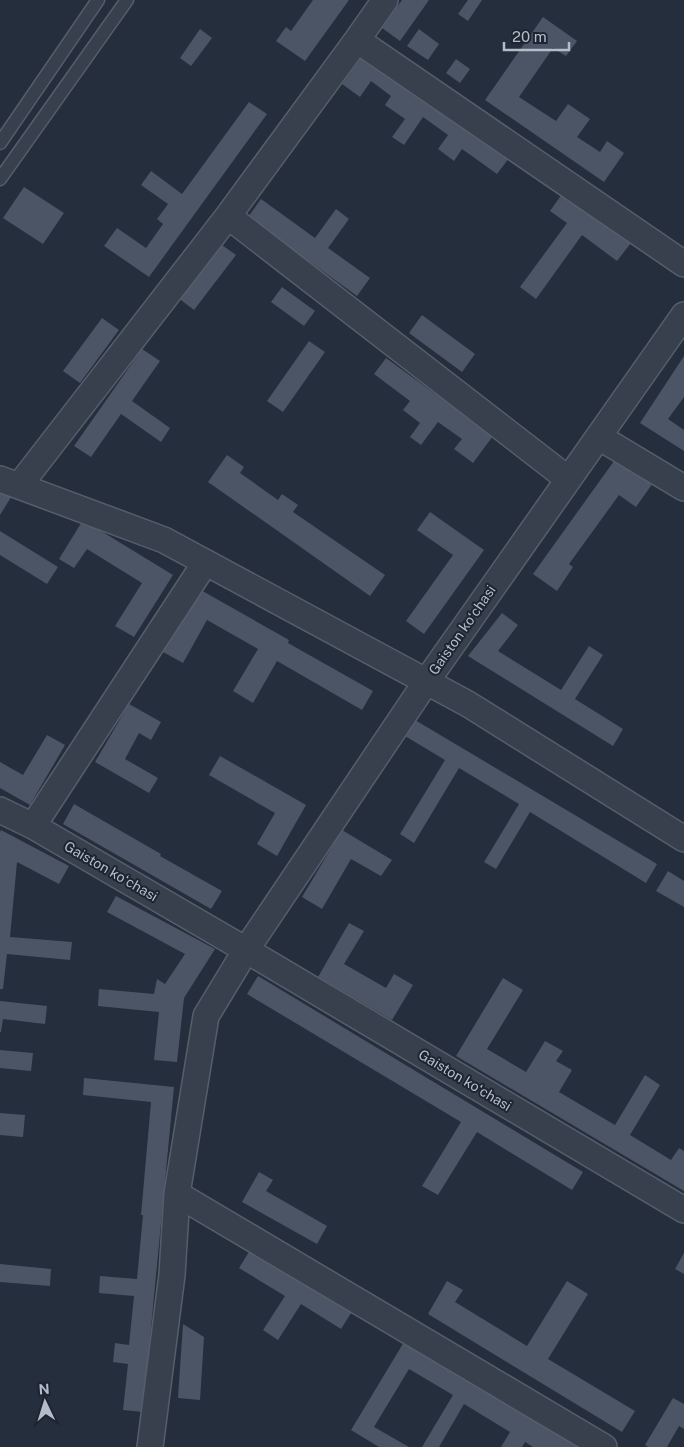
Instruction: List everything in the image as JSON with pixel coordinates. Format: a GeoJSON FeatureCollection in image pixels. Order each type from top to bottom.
{"type":"FeatureCollection","features":[{"type":"Feature","properties":{"kind":"street"},"geometry":{"type":"LineString","coordinates":[[384,0],[357,40],[228,216],[10,482],[164,540],[206,562],[468,704],[684,840]]}},
{"type":"Feature","properties":{"kind":"street"},"geometry":{"type":"LineString","coordinates":[[357,40],[684,264]]}},
{"type":"Feature","properties":{"kind":"street"},"geometry":{"type":"LineString","coordinates":[[228,216],[568,479]]}},
{"type":"Feature","properties":{"kind":"street","name":"Gaiston koʻchasi"},"geometry":{"type":"LineString","coordinates":[[246,950],[426,682],[684,315]]}},
{"type":"Feature","properties":{"kind":"street"},"geometry":{"type":"LineString","coordinates":[[599,437],[684,488]]}},
{"type":"Feature","properties":{"kind":"street"},"geometry":{"type":"LineString","coordinates":[[33,826],[206,562]]}},
{"type":"Feature","properties":{"kind":"street","name":"Gaiston koʻchasi"},"geometry":{"type":"LineString","coordinates":[[0,810],[33,826],[246,950],[684,1210]]}},
{"type":"Feature","properties":{"kind":"street"},"geometry":{"type":"LineString","coordinates":[[150,1447],[172,1275],[177,1194],[206,1016],[246,950]]}},
{"type":"Feature","properties":{"kind":"street"},"geometry":{"type":"LineString","coordinates":[[177,1194],[604,1447]]}},
{"type":"Feature","properties":{"kind":"lane"},"geometry":{"type":"LineString","coordinates":[[0,143],[98,0]]}},
{"type":"Feature","properties":{"kind":"lane"},"geometry":{"type":"LineString","coordinates":[[0,179],[126,0]]}},
{"type":"Feature","properties":{"kind":"building"},"geometry":{"type":"Polygon","coordinates":[[[313,0],[349,0],[305,61],[276,41],[286,27],[291,31],[313,0]]]}},
{"type":"Feature","properties":{"kind":"building"},"geometry":{"type":"Polygon","coordinates":[[[402,0],[429,0],[400,41],[382,28],[402,0]]]}},
{"type":"Feature","properties":{"kind":"building"},"geometry":{"type":"Polygon","coordinates":[[[468,0],[482,0],[468,21],[458,14],[468,0]]]}},
{"type":"Feature","properties":{"kind":"building"},"geometry":{"type":"Polygon","coordinates":[[[543,17],[577,41],[566,56],[553,48],[519,97],[556,121],[568,104],[590,119],[577,137],[600,152],[607,141],[624,153],[604,182],[485,100],[543,17]]]}},
{"type":"Feature","properties":{"kind":"building"},"geometry":{"type":"Polygon","coordinates":[[[200,29],[212,38],[191,66],[180,58],[200,29]]]}},
{"type":"Feature","properties":{"kind":"building"},"geometry":{"type":"Polygon","coordinates":[[[419,29],[439,44],[428,60],[407,46],[419,29]]]}},
{"type":"Feature","properties":{"kind":"building"},"geometry":{"type":"Polygon","coordinates":[[[366,51],[509,158],[497,174],[462,149],[454,161],[438,149],[448,135],[423,117],[404,145],[392,137],[405,119],[385,105],[391,96],[371,81],[360,97],[342,84],[366,51]]]}},
{"type":"Feature","properties":{"kind":"building"},"geometry":{"type":"Polygon","coordinates":[[[456,59],[470,69],[460,83],[446,73],[456,59]]]}},
{"type":"Feature","properties":{"kind":"building"},"geometry":{"type":"Polygon","coordinates":[[[249,102],[267,114],[149,277],[104,246],[117,228],[146,248],[163,224],[157,219],[168,204],[141,185],[151,171],[182,194],[249,102]]]}},
{"type":"Feature","properties":{"kind":"building"},"geometry":{"type":"Polygon","coordinates":[[[24,187],[64,213],[43,244],[3,218],[24,187]]]}},
{"type":"Feature","properties":{"kind":"building"},"geometry":{"type":"Polygon","coordinates":[[[562,194],[631,243],[617,261],[582,235],[536,299],[520,287],[567,223],[550,211],[562,194]]]}},
{"type":"Feature","properties":{"kind":"building"},"geometry":{"type":"Polygon","coordinates":[[[261,199],[315,238],[336,209],[349,219],[328,248],[370,278],[357,296],[248,217],[261,199]]]}},
{"type":"Feature","properties":{"kind":"building"},"geometry":{"type":"Polygon","coordinates":[[[218,242],[236,255],[194,310],[177,297],[218,242]]]}},
{"type":"Feature","properties":{"kind":"building"},"geometry":{"type":"Polygon","coordinates":[[[282,287],[315,311],[304,326],[271,302],[282,287]]]}},
{"type":"Feature","properties":{"kind":"building"},"geometry":{"type":"Polygon","coordinates":[[[422,315],[475,354],[462,372],[409,333],[422,315]]]}},
{"type":"Feature","properties":{"kind":"building"},"geometry":{"type":"Polygon","coordinates":[[[102,318],[119,330],[80,383],[63,371],[102,318]]]}},
{"type":"Feature","properties":{"kind":"building"},"geometry":{"type":"Polygon","coordinates":[[[309,341],[325,352],[283,412],[267,401],[309,341]]]}},
{"type":"Feature","properties":{"kind":"building"},"geometry":{"type":"Polygon","coordinates":[[[142,349],[160,361],[132,401],[170,428],[161,442],[121,414],[91,457],[74,446],[142,349]]]}},
{"type":"Feature","properties":{"kind":"building"},"geometry":{"type":"Polygon","coordinates":[[[684,356],[684,397],[668,419],[684,430],[684,451],[640,423],[684,356]]]}},
{"type":"Feature","properties":{"kind":"building"},"geometry":{"type":"Polygon","coordinates":[[[386,358],[493,436],[473,463],[454,449],[462,439],[438,422],[421,445],[410,437],[420,423],[403,410],[410,401],[374,374],[386,358]]]}},
{"type":"Feature","properties":{"kind":"building"},"geometry":{"type":"Polygon","coordinates":[[[619,454],[655,480],[636,507],[619,495],[569,564],[573,567],[557,591],[533,574],[619,454]]]}},
{"type":"Feature","properties":{"kind":"building"},"geometry":{"type":"Polygon","coordinates":[[[227,455],[244,467],[240,473],[278,500],[282,494],[298,505],[293,512],[385,575],[370,596],[208,482],[227,455]]]}},
{"type":"Feature","properties":{"kind":"building"},"geometry":{"type":"Polygon","coordinates":[[[0,486],[13,494],[0,515],[0,486]]]}},
{"type":"Feature","properties":{"kind":"building"},"geometry":{"type":"Polygon","coordinates":[[[430,512],[484,550],[424,634],[406,621],[453,555],[417,530],[430,512]]]}},
{"type":"Feature","properties":{"kind":"building"},"geometry":{"type":"Polygon","coordinates":[[[83,520],[173,575],[134,637],[115,626],[142,583],[87,549],[74,568],[59,559],[83,520]]]}},
{"type":"Feature","properties":{"kind":"building"},"geometry":{"type":"Polygon","coordinates":[[[0,531],[58,567],[47,584],[0,555],[0,531]]]}},
{"type":"Feature","properties":{"kind":"building"},"geometry":{"type":"Polygon","coordinates":[[[199,589],[289,640],[288,643],[373,691],[362,710],[277,661],[253,703],[233,691],[258,649],[207,620],[183,663],[163,652],[199,589]]]}},
{"type":"Feature","properties":{"kind":"building"},"geometry":{"type":"Polygon","coordinates":[[[502,613],[518,625],[498,651],[561,690],[589,646],[603,655],[575,699],[623,729],[613,746],[468,656],[502,613]]]}},
{"type":"Feature","properties":{"kind":"building"},"geometry":{"type":"Polygon","coordinates":[[[129,704],[161,722],[151,740],[139,733],[125,759],[158,778],[149,793],[95,762],[129,704]]]}},
{"type":"Feature","properties":{"kind":"building"},"geometry":{"type":"Polygon","coordinates":[[[410,717],[657,864],[646,883],[530,812],[496,869],[484,862],[519,804],[459,768],[414,843],[400,834],[445,760],[400,733],[410,717]]]}},
{"type":"Feature","properties":{"kind":"building"},"geometry":{"type":"Polygon","coordinates":[[[47,735],[65,745],[30,805],[0,788],[0,762],[23,775],[47,735]]]}},
{"type":"Feature","properties":{"kind":"building"},"geometry":{"type":"Polygon","coordinates":[[[220,756],[306,805],[277,856],[257,844],[275,813],[209,775],[220,756]]]}},
{"type":"Feature","properties":{"kind":"building"},"geometry":{"type":"Polygon","coordinates":[[[74,804],[222,891],[211,909],[63,824],[74,804]]]}},
{"type":"Feature","properties":{"kind":"building"},"geometry":{"type":"Polygon","coordinates":[[[1,830],[69,866],[59,884],[17,862],[10,937],[72,942],[70,960],[7,954],[3,989],[0,989],[1,830]]]}},
{"type":"Feature","properties":{"kind":"building"},"geometry":{"type":"Polygon","coordinates":[[[342,830],[392,860],[381,876],[351,859],[322,909],[302,897],[342,830]]]}},
{"type":"Feature","properties":{"kind":"building"},"geometry":{"type":"Polygon","coordinates":[[[668,871],[684,881],[684,907],[656,891],[668,871]]]}},
{"type":"Feature","properties":{"kind":"building"},"geometry":{"type":"Polygon","coordinates":[[[116,896],[215,949],[184,998],[177,1062],[154,1060],[159,1012],[98,1006],[99,989],[154,994],[157,979],[165,984],[185,954],[107,912],[116,896]]]}},
{"type":"Feature","properties":{"kind":"building"},"geometry":{"type":"Polygon","coordinates":[[[349,923],[364,931],[344,964],[386,988],[394,974],[413,985],[392,1020],[318,977],[349,923]]]}},
{"type":"Feature","properties":{"kind":"building"},"geometry":{"type":"Polygon","coordinates":[[[258,976],[583,1172],[572,1190],[477,1132],[438,1195],[422,1186],[461,1122],[247,994],[258,976]]]}},
{"type":"Feature","properties":{"kind":"building"},"geometry":{"type":"Polygon","coordinates":[[[503,978],[523,990],[487,1049],[526,1072],[545,1041],[563,1051],[556,1061],[572,1070],[559,1092],[615,1125],[645,1075],[660,1085],[630,1135],[671,1160],[679,1148],[684,1151],[684,1191],[456,1056],[503,978]]]}},
{"type":"Feature","properties":{"kind":"building"},"geometry":{"type":"Polygon","coordinates":[[[0,1001],[47,1006],[45,1024],[3,1019],[0,1032],[0,1001]]]}},
{"type":"Feature","properties":{"kind":"building"},"geometry":{"type":"Polygon","coordinates":[[[0,1050],[33,1053],[31,1071],[0,1068],[0,1050]]]}},
{"type":"Feature","properties":{"kind":"building"},"geometry":{"type":"Polygon","coordinates":[[[84,1078],[174,1087],[143,1412],[123,1410],[128,1364],[113,1362],[115,1343],[129,1345],[134,1296],[99,1293],[100,1276],[137,1279],[151,1102],[83,1095],[84,1078]]]}},
{"type":"Feature","properties":{"kind":"building"},"geometry":{"type":"Polygon","coordinates":[[[0,1113],[25,1115],[23,1137],[0,1135],[0,1113]]]}},
{"type":"Feature","properties":{"kind":"building"},"geometry":{"type":"Polygon","coordinates":[[[259,1172],[273,1180],[266,1191],[327,1226],[317,1244],[242,1202],[259,1172]]]}},
{"type":"Feature","properties":{"kind":"building"},"geometry":{"type":"Polygon","coordinates":[[[252,1247],[353,1310],[341,1329],[301,1304],[278,1340],[263,1330],[285,1296],[239,1268],[252,1247]]]}},
{"type":"Feature","properties":{"kind":"building"},"geometry":{"type":"Polygon","coordinates":[[[684,1253],[684,1274],[675,1269],[684,1253]]]}},
{"type":"Feature","properties":{"kind":"building"},"geometry":{"type":"Polygon","coordinates":[[[0,1264],[51,1269],[50,1286],[0,1282],[0,1264]]]}},
{"type":"Feature","properties":{"kind":"building"},"geometry":{"type":"Polygon","coordinates":[[[447,1281],[463,1290],[455,1302],[527,1346],[567,1281],[588,1294],[548,1359],[635,1411],[622,1432],[428,1314],[447,1281]]]}},
{"type":"Feature","properties":{"kind":"building"},"geometry":{"type":"Polygon","coordinates":[[[183,1324],[204,1337],[200,1400],[178,1398],[183,1324]]]}},
{"type":"Feature","properties":{"kind":"building"},"geometry":{"type":"Polygon","coordinates":[[[404,1342],[581,1447],[533,1447],[525,1442],[522,1447],[501,1447],[510,1432],[464,1404],[439,1447],[422,1447],[453,1395],[409,1369],[374,1427],[409,1447],[379,1447],[351,1430],[404,1342]]]}},
{"type":"Feature","properties":{"kind":"building"},"geometry":{"type":"Polygon","coordinates":[[[673,1398],[684,1404],[684,1429],[679,1426],[667,1447],[648,1447],[645,1445],[673,1398]]]}}]}
